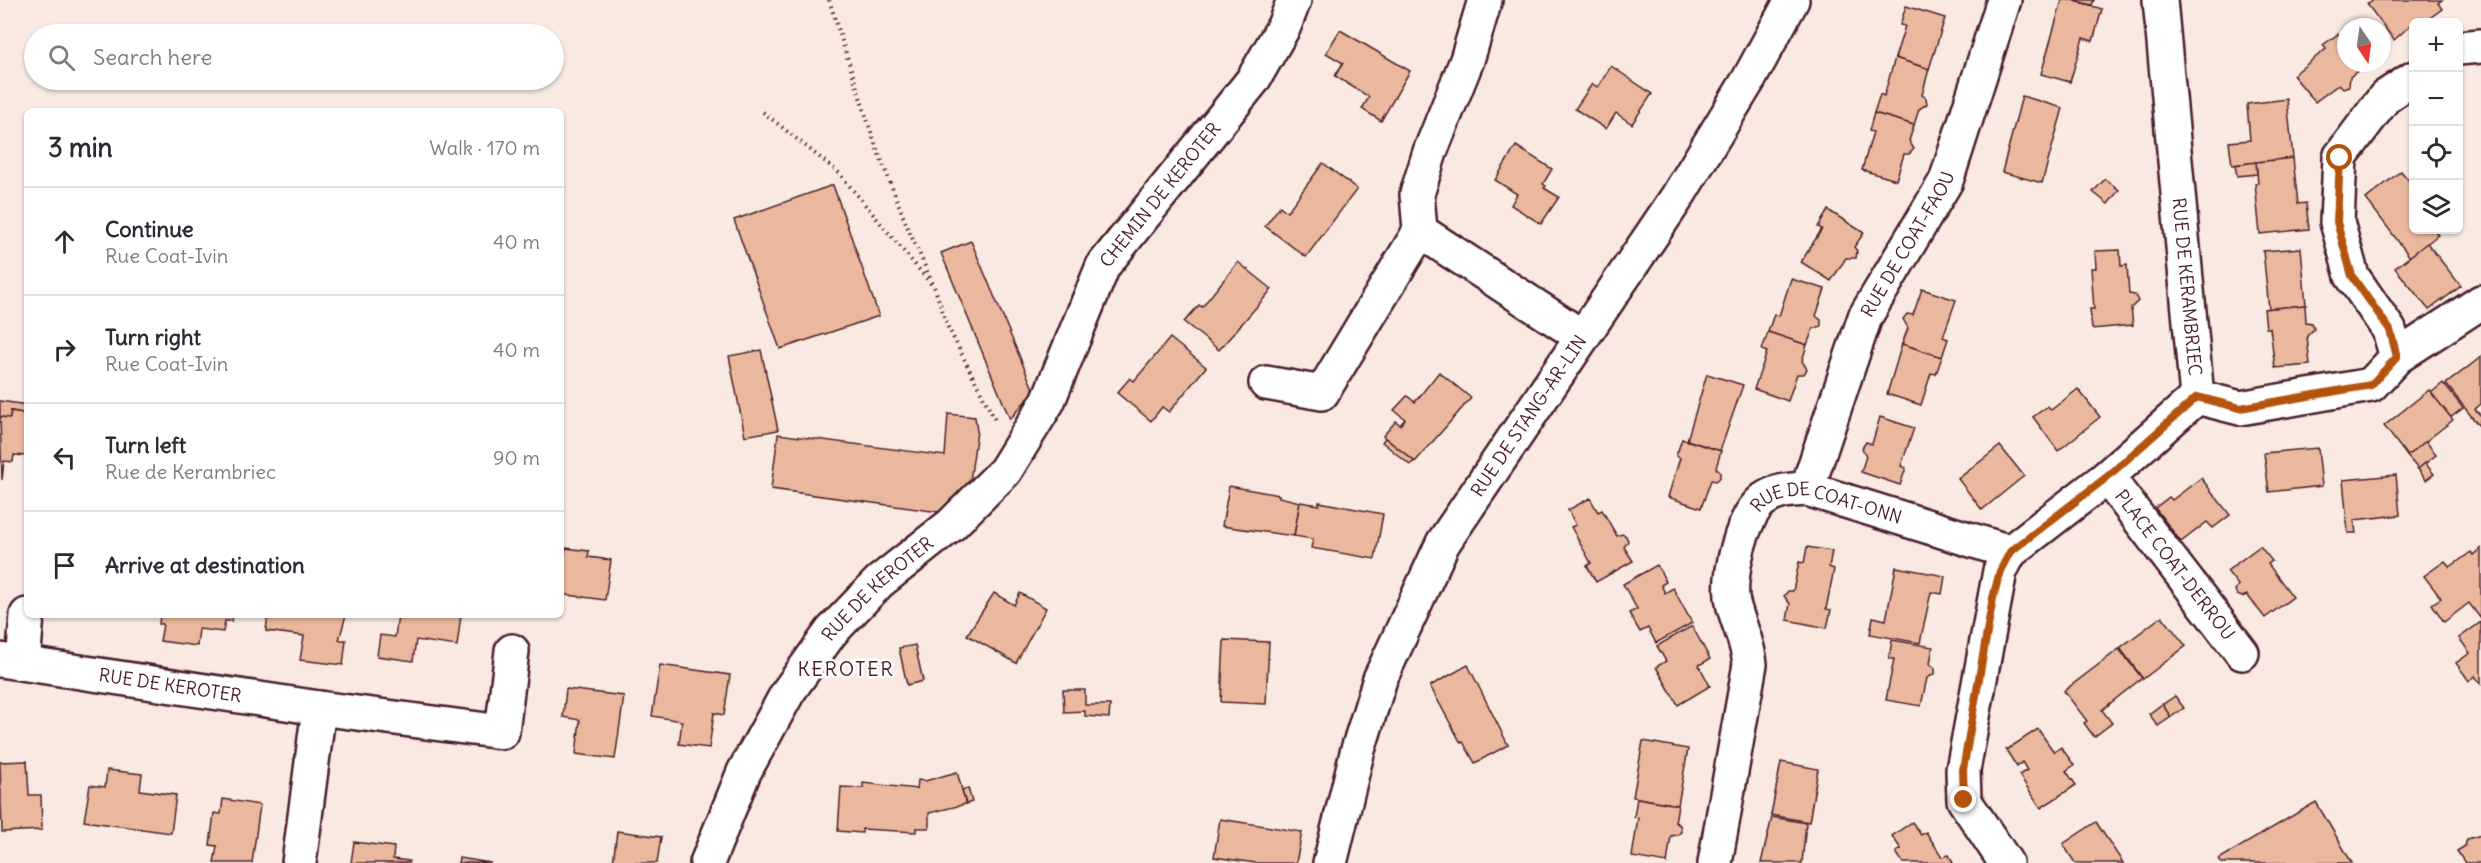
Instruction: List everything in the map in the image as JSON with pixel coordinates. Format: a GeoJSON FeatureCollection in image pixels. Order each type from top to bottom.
{"type":"FeatureCollection","features":[{"type":"Feature","properties":{"kind":"street","name":"CHEMIN DE KEROTER"},"geometry":{"type":"LineString","coordinates":[[1047,401],[1103,266],[1253,80],[1284,26],[1294,0]]}},
{"type":"Feature","properties":{"kind":"street"},"geometry":{"type":"LineString","coordinates":[[1266,383],[1322,393],[1420,231],[1417,194],[1430,152],[1467,60],[1485,0]]}},
{"type":"Feature","properties":{"kind":"street","name":"RUE DE STANG-AR-LIN"},"geometry":{"type":"LineString","coordinates":[[1330,863],[1357,753],[1377,690],[1406,618],[1443,543],[1493,473],[1581,336],[1677,199],[1749,79],[1792,0]]}},
{"type":"Feature","properties":{"kind":"street","name":"RUE DE COAT-FAOU"},"geometry":{"type":"LineString","coordinates":[[1807,489],[1865,317],[1946,181],[2004,0]]}},
{"type":"Feature","properties":{"kind":"street","name":"RUE DE KERAMBRIEC"},"geometry":{"type":"LineString","coordinates":[[2006,863],[1964,800],[1963,770],[1993,598],[2000,571],[2010,552],[2107,477],[2197,397],[2160,0]]}},
{"type":"Feature","properties":{"kind":"street"},"geometry":{"type":"LineString","coordinates":[[2463,48],[2481,46]]}},
{"type":"Feature","properties":{"kind":"street"},"geometry":{"type":"LineString","coordinates":[[2397,357],[2390,330],[2352,276],[2337,222],[2340,158],[2385,97],[2409,81]]}},
{"type":"Feature","properties":{"kind":"street"},"geometry":{"type":"LineString","coordinates":[[1420,231],[1581,336]]}},
{"type":"Feature","properties":{"kind":"street"},"geometry":{"type":"LineString","coordinates":[[2197,397],[2240,408],[2371,385],[2397,357],[2481,302]]}},
{"type":"Feature","properties":{"kind":"street","name":"RUE DE KEROTER"},"geometry":{"type":"LineString","coordinates":[[707,863],[750,762],[788,692],[831,632],[879,582],[951,525],[1005,471],[1047,401]]}},
{"type":"Feature","properties":{"kind":"street","name":"PLACE COAT-DERROU"},"geometry":{"type":"LineString","coordinates":[[2107,477],[2242,653]]}},
{"type":"Feature","properties":{"kind":"street","name":"RUE DE COAT-ONN"},"geometry":{"type":"LineString","coordinates":[[1715,863],[1750,664],[1748,643],[1733,602],[1730,580],[1744,528],[1761,501],[1779,491],[1807,489],[2010,552]]}},
{"type":"Feature","properties":{"kind":"street","name":"RUE DE KEROTER"},"geometry":{"type":"LineString","coordinates":[[26,618],[11,662],[319,708],[502,732],[512,651]]}},
{"type":"Feature","properties":{"kind":"street"},"geometry":{"type":"LineString","coordinates":[[299,863],[319,708]]}},
{"type":"Feature","properties":{"kind":"path"},"geometry":{"type":"LineString","coordinates":[[829,0],[874,141],[935,289],[948,327],[1013,458]]}},
{"type":"Feature","properties":{"kind":"path"},"geometry":{"type":"LineString","coordinates":[[764,112],[838,172],[935,289]]}},
{"type":"Feature","properties":{"kind":"building"},"geometry":{"type":"Polygon","coordinates":[[[2062,0],[2072,0],[2102,9],[2093,41],[2083,38],[2070,82],[2041,74],[2062,0]]]}},
{"type":"Feature","properties":{"kind":"building"},"geometry":{"type":"Polygon","coordinates":[[[2072,0],[2094,0],[2092,5],[2072,0]]]}},
{"type":"Feature","properties":{"kind":"building"},"geometry":{"type":"Polygon","coordinates":[[[2373,0],[2442,0],[2438,3],[2442,9],[2430,18],[2409,18],[2409,27],[2394,40],[2391,36],[2391,18],[2378,18],[2367,4],[2373,0]]]}},
{"type":"Feature","properties":{"kind":"building"},"geometry":{"type":"Polygon","coordinates":[[[1906,6],[1945,18],[1929,69],[1895,58],[1905,26],[1900,25],[1906,6]]]}},
{"type":"Feature","properties":{"kind":"building"},"geometry":{"type":"Polygon","coordinates":[[[1340,30],[1410,71],[1381,121],[1362,109],[1369,97],[1335,76],[1343,63],[1326,53],[1340,30]]]}},
{"type":"Feature","properties":{"kind":"building"},"geometry":{"type":"Polygon","coordinates":[[[2337,35],[2337,72],[2356,72],[2350,77],[2349,86],[2343,88],[2339,84],[2315,102],[2293,75],[2326,49],[2323,45],[2337,35]]]}},
{"type":"Feature","properties":{"kind":"building"},"geometry":{"type":"Polygon","coordinates":[[[1895,58],[1929,69],[1922,95],[1926,98],[1927,104],[1919,109],[1914,125],[1874,113],[1880,94],[1884,96],[1895,58]]]}},
{"type":"Feature","properties":{"kind":"building"},"geometry":{"type":"Polygon","coordinates":[[[1611,66],[1652,94],[1632,124],[1616,113],[1606,129],[1575,109],[1592,84],[1598,87],[1611,66]]]}},
{"type":"Feature","properties":{"kind":"building"},"geometry":{"type":"Polygon","coordinates":[[[2022,96],[2063,108],[2042,183],[2002,172],[2022,96]]]}},
{"type":"Feature","properties":{"kind":"building"},"geometry":{"type":"Polygon","coordinates":[[[2287,99],[2293,158],[2232,165],[2229,142],[2250,140],[2247,104],[2287,99]]]}},
{"type":"Feature","properties":{"kind":"building"},"geometry":{"type":"Polygon","coordinates":[[[1874,113],[1914,125],[1909,141],[1914,149],[1909,154],[1904,154],[1896,180],[1862,170],[1873,132],[1869,131],[1874,113]]]}},
{"type":"Feature","properties":{"kind":"building"},"geometry":{"type":"Polygon","coordinates":[[[1516,146],[1552,169],[1543,184],[1546,186],[1544,188],[1559,197],[1541,224],[1511,205],[1517,194],[1495,180],[1516,146]]]}},
{"type":"Feature","properties":{"kind":"building"},"geometry":{"type":"Polygon","coordinates":[[[2293,158],[2298,204],[2306,203],[2309,229],[2260,234],[2255,183],[2258,183],[2256,162],[2293,158]]]}},
{"type":"Feature","properties":{"kind":"building"},"geometry":{"type":"Polygon","coordinates":[[[2256,162],[2257,174],[2237,176],[2235,165],[2256,162]]]}},
{"type":"Feature","properties":{"kind":"building"},"geometry":{"type":"Polygon","coordinates":[[[1323,163],[1357,189],[1306,257],[1265,226],[1280,206],[1287,212],[1323,163]]]}},
{"type":"Feature","properties":{"kind":"building"},"geometry":{"type":"Polygon","coordinates":[[[2401,171],[2409,181],[2409,234],[2438,235],[2410,257],[2366,199],[2401,171]]]}},
{"type":"Feature","properties":{"kind":"building"},"geometry":{"type":"Polygon","coordinates":[[[2105,179],[2119,190],[2108,204],[2093,192],[2105,179]]]}},
{"type":"Feature","properties":{"kind":"building"},"geometry":{"type":"Polygon","coordinates":[[[833,185],[879,316],[780,349],[734,220],[833,185]]]}},
{"type":"Feature","properties":{"kind":"building"},"geometry":{"type":"Polygon","coordinates":[[[1828,210],[1864,233],[1854,247],[1857,251],[1856,258],[1846,258],[1831,281],[1801,262],[1822,229],[1818,227],[1828,210]]]}},
{"type":"Feature","properties":{"kind":"building"},"geometry":{"type":"Polygon","coordinates":[[[971,241],[1034,391],[1010,419],[941,253],[971,241]]]}},
{"type":"Feature","properties":{"kind":"building"},"geometry":{"type":"Polygon","coordinates":[[[2427,243],[2461,286],[2429,310],[2395,268],[2427,243]]]}},
{"type":"Feature","properties":{"kind":"building"},"geometry":{"type":"Polygon","coordinates":[[[2301,248],[2306,305],[2269,309],[2263,251],[2301,248]]]}},
{"type":"Feature","properties":{"kind":"building"},"geometry":{"type":"Polygon","coordinates":[[[2120,250],[2121,266],[2127,265],[2129,294],[2135,295],[2138,301],[2131,308],[2133,325],[2092,329],[2090,309],[2094,309],[2091,268],[2096,268],[2095,251],[2120,250]]]}},
{"type":"Feature","properties":{"kind":"building"},"geometry":{"type":"Polygon","coordinates":[[[1238,262],[1272,289],[1219,350],[1184,322],[1199,305],[1202,307],[1238,262]]]}},
{"type":"Feature","properties":{"kind":"building"},"geometry":{"type":"Polygon","coordinates":[[[1791,279],[1825,289],[1816,316],[1821,320],[1821,326],[1813,329],[1807,345],[1768,332],[1774,314],[1779,316],[1791,279]]]}},
{"type":"Feature","properties":{"kind":"building"},"geometry":{"type":"Polygon","coordinates":[[[1922,289],[1956,300],[1943,337],[1948,339],[1942,357],[1902,344],[1908,328],[1903,319],[1907,314],[1913,315],[1922,289]]]}},
{"type":"Feature","properties":{"kind":"building"},"geometry":{"type":"Polygon","coordinates":[[[2305,305],[2306,322],[2312,323],[2314,329],[2307,336],[2310,365],[2275,368],[2270,328],[2266,328],[2264,309],[2305,305]]]}},
{"type":"Feature","properties":{"kind":"building"},"geometry":{"type":"Polygon","coordinates":[[[1768,332],[1807,345],[1802,361],[1807,369],[1804,374],[1797,374],[1788,401],[1754,389],[1767,352],[1762,350],[1768,332]]]}},
{"type":"Feature","properties":{"kind":"building"},"geometry":{"type":"Polygon","coordinates":[[[1170,338],[1206,367],[1169,412],[1162,407],[1151,421],[1117,393],[1130,378],[1134,381],[1170,338]]]}},
{"type":"Feature","properties":{"kind":"building"},"geometry":{"type":"Polygon","coordinates":[[[1902,344],[1942,357],[1936,374],[1931,373],[1921,405],[1887,394],[1902,344]]]}},
{"type":"Feature","properties":{"kind":"building"},"geometry":{"type":"Polygon","coordinates":[[[761,350],[778,430],[745,436],[729,356],[761,350]]]}},
{"type":"Feature","properties":{"kind":"building"},"geometry":{"type":"Polygon","coordinates":[[[2481,357],[2481,404],[2475,409],[2481,416],[2479,426],[2446,384],[2481,357]]]}},
{"type":"Feature","properties":{"kind":"building"},"geometry":{"type":"Polygon","coordinates":[[[1439,372],[1471,398],[1415,462],[1383,436],[1396,421],[1400,425],[1405,419],[1394,410],[1407,396],[1415,402],[1439,372]]]}},
{"type":"Feature","properties":{"kind":"building"},"geometry":{"type":"Polygon","coordinates":[[[1707,374],[1743,385],[1720,451],[1687,440],[1707,374]]]}},
{"type":"Feature","properties":{"kind":"building"},"geometry":{"type":"Polygon","coordinates":[[[2443,383],[2463,408],[2450,418],[2431,393],[2443,383]]]}},
{"type":"Feature","properties":{"kind":"building"},"geometry":{"type":"Polygon","coordinates":[[[2078,389],[2100,417],[2058,451],[2033,417],[2048,406],[2051,410],[2078,389]]]}},
{"type":"Feature","properties":{"kind":"building"},"geometry":{"type":"Polygon","coordinates":[[[2429,390],[2453,420],[2407,456],[2384,426],[2429,390]]]}},
{"type":"Feature","properties":{"kind":"building"},"geometry":{"type":"Polygon","coordinates":[[[0,401],[24,405],[24,413],[11,411],[10,418],[0,417],[0,401]]]}},
{"type":"Feature","properties":{"kind":"building"},"geometry":{"type":"Polygon","coordinates":[[[11,411],[24,413],[24,456],[14,455],[13,462],[4,461],[2,480],[0,417],[10,418],[11,411]]]}},
{"type":"Feature","properties":{"kind":"building"},"geometry":{"type":"Polygon","coordinates":[[[948,414],[975,417],[977,431],[968,496],[939,512],[771,489],[778,434],[945,456],[948,414]]]}},
{"type":"Feature","properties":{"kind":"building"},"geometry":{"type":"Polygon","coordinates":[[[1880,417],[1914,428],[1901,466],[1906,468],[1900,485],[1861,472],[1866,456],[1862,448],[1866,442],[1872,444],[1880,417]]]}},
{"type":"Feature","properties":{"kind":"building"},"geometry":{"type":"Polygon","coordinates":[[[1385,438],[1414,461],[1410,465],[1382,442],[1385,438]]]}},
{"type":"Feature","properties":{"kind":"building"},"geometry":{"type":"Polygon","coordinates":[[[1682,439],[1721,451],[1716,468],[1720,472],[1720,478],[1716,481],[1711,480],[1701,508],[1668,497],[1680,458],[1676,456],[1682,439]]]}},
{"type":"Feature","properties":{"kind":"building"},"geometry":{"type":"Polygon","coordinates":[[[2426,441],[2436,455],[2418,469],[2407,456],[2426,441]]]}},
{"type":"Feature","properties":{"kind":"building"},"geometry":{"type":"Polygon","coordinates":[[[2000,446],[2024,476],[1982,510],[1958,479],[2000,446]]]}},
{"type":"Feature","properties":{"kind":"building"},"geometry":{"type":"Polygon","coordinates":[[[2318,448],[2322,486],[2269,492],[2264,453],[2318,448]]]}},
{"type":"Feature","properties":{"kind":"building"},"geometry":{"type":"Polygon","coordinates":[[[2425,463],[2434,474],[2426,480],[2418,469],[2425,463]]]}},
{"type":"Feature","properties":{"kind":"building"},"geometry":{"type":"Polygon","coordinates":[[[2396,475],[2400,515],[2354,520],[2356,533],[2348,533],[2343,480],[2396,475]]]}},
{"type":"Feature","properties":{"kind":"building"},"geometry":{"type":"Polygon","coordinates":[[[2201,478],[2230,515],[2213,528],[2207,522],[2181,542],[2155,508],[2169,497],[2172,500],[2201,478]]]}},
{"type":"Feature","properties":{"kind":"building"},"geometry":{"type":"Polygon","coordinates":[[[1229,486],[1279,495],[1279,497],[1300,502],[1294,536],[1222,526],[1229,486]]]}},
{"type":"Feature","properties":{"kind":"building"},"geometry":{"type":"Polygon","coordinates":[[[1590,498],[1598,512],[1602,510],[1617,536],[1622,534],[1626,536],[1628,541],[1624,547],[1633,561],[1596,582],[1587,566],[1591,563],[1571,527],[1576,525],[1568,510],[1590,498]]]}},
{"type":"Feature","properties":{"kind":"building"},"geometry":{"type":"Polygon","coordinates":[[[1300,502],[1319,505],[1319,502],[1383,514],[1375,559],[1311,548],[1313,539],[1294,536],[1300,502]]]}},
{"type":"Feature","properties":{"kind":"building"},"geometry":{"type":"Polygon","coordinates":[[[2260,546],[2272,561],[2268,564],[2293,597],[2265,618],[2247,595],[2242,597],[2237,595],[2235,590],[2238,585],[2227,571],[2260,546]]]}},
{"type":"Feature","properties":{"kind":"building"},"geometry":{"type":"Polygon","coordinates":[[[1807,547],[1832,551],[1829,567],[1834,569],[1826,609],[1831,610],[1827,628],[1787,620],[1790,604],[1784,596],[1788,591],[1793,591],[1799,562],[1804,563],[1807,547]]]}},
{"type":"Feature","properties":{"kind":"building"},"geometry":{"type":"Polygon","coordinates":[[[566,548],[589,551],[588,557],[611,560],[605,600],[564,594],[566,548]]]}},
{"type":"Feature","properties":{"kind":"building"},"geometry":{"type":"Polygon","coordinates":[[[2481,548],[2481,619],[2469,603],[2444,622],[2432,604],[2441,598],[2424,576],[2445,561],[2450,567],[2471,552],[2473,555],[2481,548]]]}},
{"type":"Feature","properties":{"kind":"building"},"geometry":{"type":"Polygon","coordinates":[[[1657,565],[1666,582],[1661,585],[1665,593],[1673,588],[1692,623],[1656,643],[1648,628],[1640,632],[1629,613],[1637,609],[1623,584],[1657,565]]]}},
{"type":"Feature","properties":{"kind":"building"},"geometry":{"type":"Polygon","coordinates":[[[1896,567],[1945,576],[1942,594],[1931,592],[1920,643],[1870,634],[1873,617],[1886,620],[1896,567]]]}},
{"type":"Feature","properties":{"kind":"building"},"geometry":{"type":"Polygon","coordinates":[[[994,593],[1014,605],[1020,593],[1046,608],[1016,663],[967,635],[994,593]]]}},
{"type":"Feature","properties":{"kind":"building"},"geometry":{"type":"Polygon","coordinates":[[[2162,616],[2186,646],[2143,679],[2120,648],[2162,616]]]}},
{"type":"Feature","properties":{"kind":"building"},"geometry":{"type":"Polygon","coordinates":[[[160,618],[232,618],[232,621],[225,621],[223,632],[199,629],[197,646],[160,641],[163,624],[159,624],[160,618]]]}},
{"type":"Feature","properties":{"kind":"building"},"geometry":{"type":"Polygon","coordinates":[[[268,618],[345,618],[339,640],[346,640],[343,665],[300,660],[304,636],[266,631],[268,618]]]}},
{"type":"Feature","properties":{"kind":"building"},"geometry":{"type":"Polygon","coordinates":[[[398,618],[461,618],[457,646],[416,640],[413,661],[377,656],[380,635],[395,637],[398,618]]]}},
{"type":"Feature","properties":{"kind":"building"},"geometry":{"type":"Polygon","coordinates":[[[2481,622],[2481,684],[2475,676],[2469,681],[2456,663],[2470,653],[2459,638],[2481,622]]]}},
{"type":"Feature","properties":{"kind":"building"},"geometry":{"type":"Polygon","coordinates":[[[1692,626],[1710,659],[1699,665],[1710,686],[1678,705],[1656,667],[1666,661],[1657,646],[1692,626]]]}},
{"type":"Feature","properties":{"kind":"building"},"geometry":{"type":"Polygon","coordinates":[[[1224,640],[1269,642],[1266,704],[1221,702],[1224,640]]]}},
{"type":"Feature","properties":{"kind":"building"},"geometry":{"type":"Polygon","coordinates":[[[1892,640],[1933,647],[1930,664],[1935,668],[1935,674],[1927,678],[1921,706],[1886,700],[1894,659],[1889,659],[1892,640]]]}},
{"type":"Feature","properties":{"kind":"building"},"geometry":{"type":"Polygon","coordinates":[[[915,645],[923,681],[907,685],[899,648],[915,645]]]}},
{"type":"Feature","properties":{"kind":"building"},"geometry":{"type":"Polygon","coordinates":[[[2119,649],[2142,678],[2102,710],[2112,723],[2094,737],[2084,723],[2087,721],[2064,691],[2119,649]]]}},
{"type":"Feature","properties":{"kind":"building"},"geometry":{"type":"Polygon","coordinates":[[[660,665],[730,675],[724,715],[714,713],[709,748],[679,744],[682,721],[652,716],[660,665]]]}},
{"type":"Feature","properties":{"kind":"building"},"geometry":{"type":"Polygon","coordinates":[[[1468,665],[1508,745],[1475,763],[1463,742],[1461,743],[1430,686],[1468,665]]]}},
{"type":"Feature","properties":{"kind":"building"},"geometry":{"type":"Polygon","coordinates":[[[566,689],[624,696],[615,759],[576,754],[580,720],[563,717],[566,689]]]}},
{"type":"Feature","properties":{"kind":"building"},"geometry":{"type":"Polygon","coordinates":[[[1063,690],[1085,690],[1085,705],[1110,705],[1109,718],[1085,716],[1085,711],[1064,712],[1063,690]]]}},
{"type":"Feature","properties":{"kind":"building"},"geometry":{"type":"Polygon","coordinates":[[[2175,696],[2184,708],[2171,717],[2162,705],[2175,696]]]}},
{"type":"Feature","properties":{"kind":"building"},"geometry":{"type":"Polygon","coordinates":[[[2162,704],[2171,717],[2158,726],[2149,714],[2162,704]]]}},
{"type":"Feature","properties":{"kind":"building"},"geometry":{"type":"Polygon","coordinates":[[[2038,729],[2054,752],[2061,747],[2074,765],[2066,771],[2076,785],[2041,808],[2019,775],[2027,770],[2022,762],[2017,767],[2006,750],[2038,729]]]}},
{"type":"Feature","properties":{"kind":"building"},"geometry":{"type":"Polygon","coordinates":[[[1643,741],[1688,749],[1678,805],[1633,797],[1643,741]]]}},
{"type":"Feature","properties":{"kind":"building"},"geometry":{"type":"Polygon","coordinates":[[[27,761],[29,795],[41,795],[42,830],[2,832],[0,762],[27,761]]]}},
{"type":"Feature","properties":{"kind":"building"},"geometry":{"type":"Polygon","coordinates":[[[1781,762],[1818,769],[1809,822],[1771,815],[1781,762]]]}},
{"type":"Feature","properties":{"kind":"building"},"geometry":{"type":"Polygon","coordinates":[[[107,770],[142,774],[140,790],[176,795],[171,833],[84,821],[90,785],[105,787],[107,770]]]}},
{"type":"Feature","properties":{"kind":"building"},"geometry":{"type":"Polygon","coordinates":[[[957,772],[966,804],[929,813],[929,828],[916,828],[916,832],[862,829],[862,833],[838,831],[841,787],[863,788],[863,783],[917,789],[918,780],[925,781],[957,772]]]}},
{"type":"Feature","properties":{"kind":"building"},"geometry":{"type":"Polygon","coordinates":[[[968,788],[972,802],[966,804],[962,790],[968,788]]]}},
{"type":"Feature","properties":{"kind":"building"},"geometry":{"type":"Polygon","coordinates":[[[1637,798],[1678,805],[1675,822],[1680,825],[1681,832],[1671,836],[1667,863],[1632,857],[1638,818],[1634,817],[1637,798]]]}},
{"type":"Feature","properties":{"kind":"building"},"geometry":{"type":"Polygon","coordinates":[[[223,799],[260,805],[252,863],[214,863],[217,846],[210,845],[214,813],[221,814],[223,799]]]}},
{"type":"Feature","properties":{"kind":"building"},"geometry":{"type":"Polygon","coordinates":[[[2316,802],[2352,863],[2221,863],[2219,859],[2316,802]]]}},
{"type":"Feature","properties":{"kind":"building"},"geometry":{"type":"Polygon","coordinates":[[[1772,817],[1806,823],[1802,863],[1761,863],[1772,817]]]}},
{"type":"Feature","properties":{"kind":"building"},"geometry":{"type":"Polygon","coordinates":[[[1220,819],[1302,832],[1296,863],[1256,863],[1214,857],[1220,819]]]}},
{"type":"Feature","properties":{"kind":"building"},"geometry":{"type":"Polygon","coordinates":[[[1912,822],[1921,835],[1926,832],[1942,857],[1949,855],[1953,863],[1903,863],[1896,852],[1901,849],[1892,836],[1912,822]]]}},
{"type":"Feature","properties":{"kind":"building"},"geometry":{"type":"Polygon","coordinates":[[[2096,822],[2123,863],[2075,863],[2063,844],[2096,822]]]}},
{"type":"Feature","properties":{"kind":"building"},"geometry":{"type":"Polygon","coordinates":[[[617,831],[661,837],[657,863],[613,863],[617,831]]]}},
{"type":"Feature","properties":{"kind":"building"},"geometry":{"type":"Polygon","coordinates":[[[2481,835],[2481,863],[2465,863],[2457,851],[2465,846],[2467,839],[2481,835]]]}},
{"type":"Feature","properties":{"kind":"building"},"geometry":{"type":"Polygon","coordinates":[[[354,842],[394,847],[393,859],[409,861],[409,863],[351,863],[354,842]]]}},
{"type":"Feature","properties":{"kind":"building"},"geometry":{"type":"Polygon","coordinates":[[[459,858],[491,863],[458,863],[459,858]]]}},
{"type":"Feature","properties":{"kind":"district","name":"KEROTER"},"geometry":{"type":"Point","coordinates":[846,669]}},
{"type":"Feature","properties":{"kind":"route"},"geometry":{"type":"LineString","coordinates":[[1964,800],[1963,770],[1993,598],[2000,571],[2010,552],[2107,477],[2197,397],[2240,408],[2371,385],[2397,357],[2390,330],[2352,276],[2337,222],[2340,158]]}}]}
